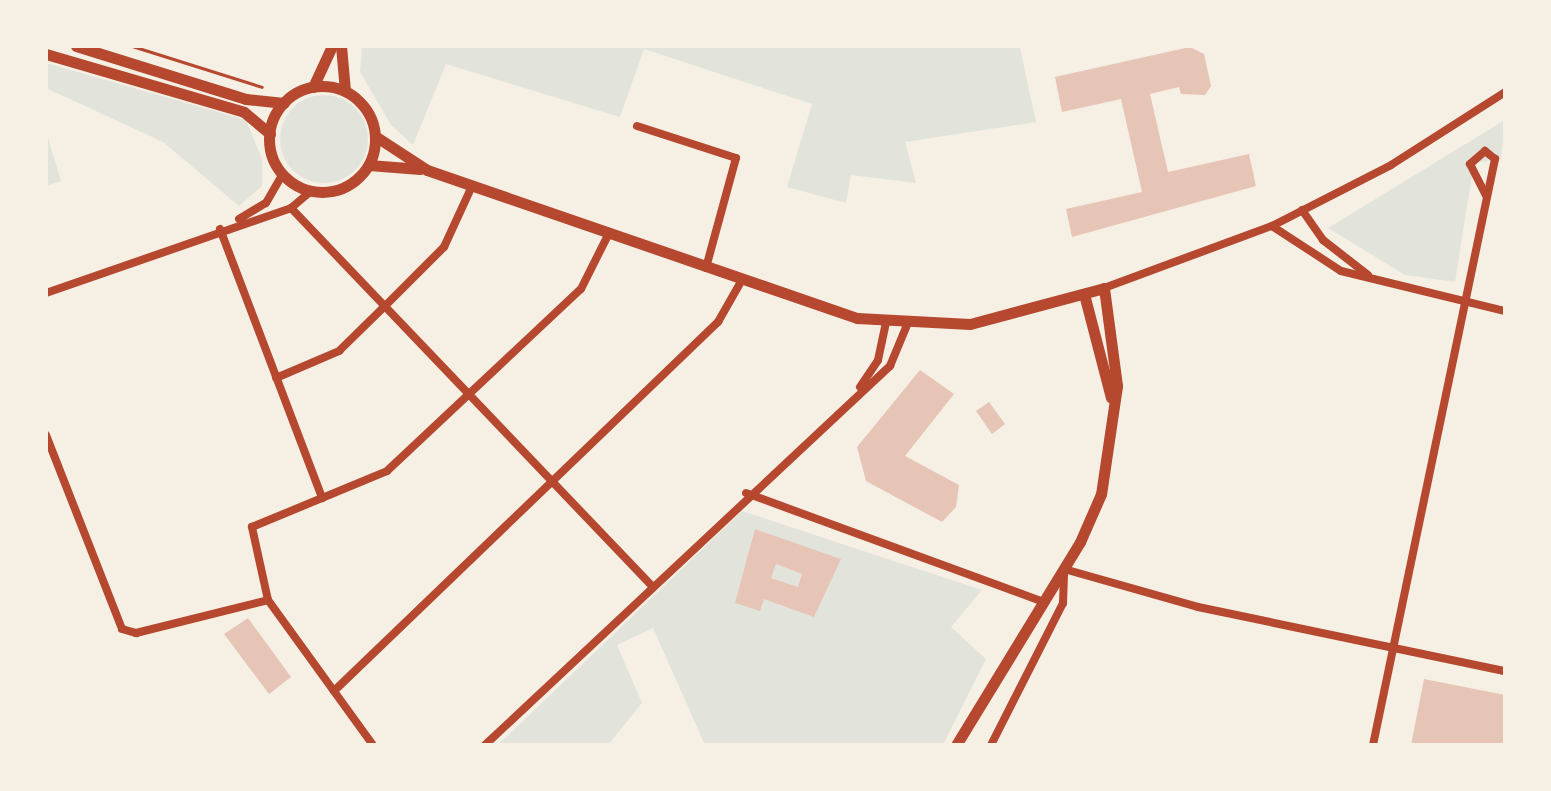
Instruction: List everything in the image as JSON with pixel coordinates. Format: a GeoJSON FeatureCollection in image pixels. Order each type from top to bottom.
{"type":"FeatureCollection","features":[{"type":"Feature","properties":{"kind":"main road"},"geometry":{"type":"LineString","coordinates":[[46,54],[244,112],[270,134],[283,174],[311,191],[345,187],[369,165],[375,136],[363,105],[345,91],[313,87],[284,103],[246,99],[76,46]]}},
{"type":"Feature","properties":{"kind":"main road"},"geometry":{"type":"LineString","coordinates":[[313,87],[332,46]]}},
{"type":"Feature","properties":{"kind":"main road"},"geometry":{"type":"LineString","coordinates":[[341,46],[345,91]]}},
{"type":"Feature","properties":{"kind":"main road"},"geometry":{"type":"LineString","coordinates":[[270,134],[284,103]]}},
{"type":"Feature","properties":{"kind":"main road"},"geometry":{"type":"LineString","coordinates":[[375,136],[427,170],[706,268],[886,323],[907,325],[998,319],[1104,288],[1117,355],[1113,433],[1101,494],[1064,569],[956,745]]}},
{"type":"Feature","properties":{"kind":"main road"},"geometry":{"type":"LineString","coordinates":[[369,165],[427,170]]}},
{"type":"Feature","properties":{"kind":"main road"},"geometry":{"type":"LineString","coordinates":[[1084,294],[1104,357],[1113,433]]}},
{"type":"Feature","properties":{"kind":"street"},"geometry":{"type":"LineString","coordinates":[[1104,288],[1272,226],[1505,92]]}},
{"type":"Feature","properties":{"kind":"street"},"geometry":{"type":"LineString","coordinates":[[637,126],[736,158],[706,268]]}},
{"type":"Feature","properties":{"kind":"street"},"geometry":{"type":"LineString","coordinates":[[1373,745],[1396,648],[1495,159],[1485,151],[1470,164],[1487,197]]}},
{"type":"Feature","properties":{"kind":"street"},"geometry":{"type":"LineString","coordinates":[[220,229],[266,203],[283,174]]}},
{"type":"Feature","properties":{"kind":"street"},"geometry":{"type":"LineString","coordinates":[[276,378],[339,351],[384,307],[444,247],[472,186]]}},
{"type":"Feature","properties":{"kind":"street"},"geometry":{"type":"LineString","coordinates":[[46,293],[220,229],[291,208],[311,191]]}},
{"type":"Feature","properties":{"kind":"street"},"geometry":{"type":"LineString","coordinates":[[291,208],[651,585]]}},
{"type":"Feature","properties":{"kind":"street"},"geometry":{"type":"LineString","coordinates":[[1302,210],[1333,250],[1371,278]]}},
{"type":"Feature","properties":{"kind":"street"},"geometry":{"type":"LineString","coordinates":[[1272,226],[1327,265],[1505,311]]}},
{"type":"Feature","properties":{"kind":"street"},"geometry":{"type":"LineString","coordinates":[[220,229],[322,498]]}},
{"type":"Feature","properties":{"kind":"street"},"geometry":{"type":"LineString","coordinates":[[373,745],[268,600],[252,527],[387,471],[581,289],[608,235]]}},
{"type":"Feature","properties":{"kind":"street"},"geometry":{"type":"LineString","coordinates":[[334,691],[718,322],[742,280]]}},
{"type":"Feature","properties":{"kind":"street"},"geometry":{"type":"LineString","coordinates":[[857,391],[878,360],[886,323]]}},
{"type":"Feature","properties":{"kind":"street"},"geometry":{"type":"LineString","coordinates":[[485,745],[746,493],[857,391],[890,366],[907,325]]}},
{"type":"Feature","properties":{"kind":"street"},"geometry":{"type":"LineString","coordinates":[[46,435],[108,605],[122,629],[136,633],[268,600]]}},
{"type":"Feature","properties":{"kind":"street"},"geometry":{"type":"LineString","coordinates":[[746,493],[1044,602]]}},
{"type":"Feature","properties":{"kind":"street"},"geometry":{"type":"LineString","coordinates":[[991,745],[1063,603],[1064,569],[1505,671]]}},
{"type":"Feature","properties":{"kind":"path"},"geometry":{"type":"LineString","coordinates":[[132,46],[262,87]]}},
{"type":"Feature","properties":{"kind":"shaded area"},"geometry":{"type":"Polygon","coordinates":[[[362,46],[1027,46],[1020,48],[1036,122],[905,142],[916,183],[851,175],[846,203],[787,187],[812,104],[644,49],[620,117],[446,64],[413,145],[391,125],[360,72],[362,46]]]}},
{"type":"Feature","properties":{"kind":"shaded area"},"geometry":{"type":"Polygon","coordinates":[[[46,63],[246,120],[262,159],[262,186],[239,206],[163,142],[46,88],[46,63]]]}},
{"type":"Feature","properties":{"kind":"shaded area"},"geometry":{"type":"Polygon","coordinates":[[[324,95],[349,102],[361,114],[368,139],[361,164],[349,176],[324,183],[299,176],[287,164],[280,139],[287,114],[299,102],[324,95]]]}},
{"type":"Feature","properties":{"kind":"shaded area"},"geometry":{"type":"Polygon","coordinates":[[[1505,120],[1501,159],[1474,163],[1455,282],[1405,275],[1328,228],[1505,120]]]}},
{"type":"Feature","properties":{"kind":"shaded area"},"geometry":{"type":"Polygon","coordinates":[[[46,131],[61,181],[46,186],[46,131]]]}},
{"type":"Feature","properties":{"kind":"shaded area"},"geometry":{"type":"Polygon","coordinates":[[[742,511],[982,590],[951,627],[986,659],[943,745],[705,745],[653,628],[617,645],[642,703],[608,745],[498,745],[742,511]]]}},
{"type":"Feature","properties":{"kind":"building"},"geometry":{"type":"Polygon","coordinates":[[[1190,47],[1204,54],[1211,86],[1205,95],[1181,94],[1179,87],[1150,94],[1168,172],[1249,154],[1256,186],[1072,237],[1066,209],[1142,192],[1121,99],[1062,112],[1055,77],[1190,47]]]}},
{"type":"Feature","properties":{"kind":"building"},"geometry":{"type":"Polygon","coordinates":[[[920,370],[954,394],[905,456],[959,485],[956,507],[942,522],[866,481],[857,447],[920,370]]]}},
{"type":"Feature","properties":{"kind":"building"},"geometry":{"type":"Polygon","coordinates":[[[989,402],[1005,424],[992,434],[976,411],[989,402]]]}},
{"type":"Feature","properties":{"kind":"building"},"geometry":{"type":"Polygon","coordinates":[[[755,529],[841,559],[814,617],[764,599],[760,611],[735,603],[755,529]],[[776,564],[771,578],[798,587],[802,574],[776,564]]]}},
{"type":"Feature","properties":{"kind":"building"},"geometry":{"type":"Polygon","coordinates":[[[248,618],[291,677],[269,694],[224,634],[248,618]]]}},
{"type":"Feature","properties":{"kind":"building"},"geometry":{"type":"Polygon","coordinates":[[[1424,679],[1505,695],[1505,745],[1411,745],[1424,679]]]}}]}
